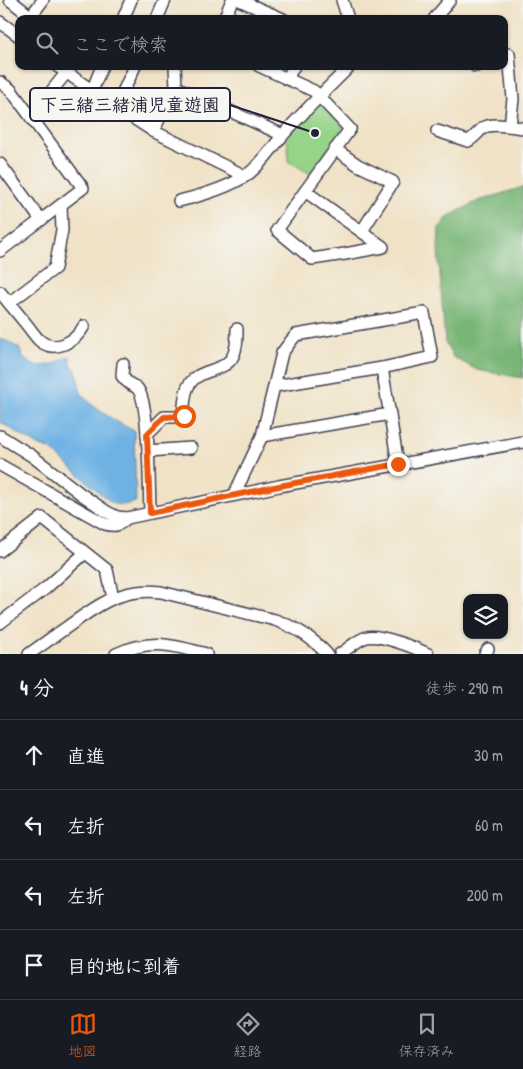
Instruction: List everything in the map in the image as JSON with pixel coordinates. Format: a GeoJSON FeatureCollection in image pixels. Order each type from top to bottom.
{"type":"FeatureCollection","features":[{"type":"Feature","properties":{"kind":"street"},"geometry":{"type":"LineString","coordinates":[[10,0],[29,15]]}},
{"type":"Feature","properties":{"kind":"street"},"geometry":{"type":"LineString","coordinates":[[33,15],[43,0]]}},
{"type":"Feature","properties":{"kind":"street"},"geometry":{"type":"LineString","coordinates":[[125,15],[131,0]]}},
{"type":"Feature","properties":{"kind":"street"},"geometry":{"type":"LineString","coordinates":[[159,15],[165,0]]}},
{"type":"Feature","properties":{"kind":"street"},"geometry":{"type":"LineString","coordinates":[[226,15],[232,0]]}},
{"type":"Feature","properties":{"kind":"street"},"geometry":{"type":"LineString","coordinates":[[239,0],[275,15]]}},
{"type":"Feature","properties":{"kind":"street"},"geometry":{"type":"LineString","coordinates":[[342,0],[347,15]]}},
{"type":"Feature","properties":{"kind":"street"},"geometry":{"type":"LineString","coordinates":[[437,15],[450,0]]}},
{"type":"Feature","properties":{"kind":"street"},"geometry":{"type":"LineString","coordinates":[[0,22],[15,33]]}},
{"type":"Feature","properties":{"kind":"street"},"geometry":{"type":"LineString","coordinates":[[508,54],[512,99],[510,126]]}},
{"type":"Feature","properties":{"kind":"street"},"geometry":{"type":"LineString","coordinates":[[31,117],[61,70],[153,131],[245,176]]}},
{"type":"Feature","properties":{"kind":"street"},"geometry":{"type":"LineString","coordinates":[[92,91],[100,70]]}},
{"type":"Feature","properties":{"kind":"street"},"geometry":{"type":"LineString","coordinates":[[116,107],[133,70]]}},
{"type":"Feature","properties":{"kind":"street"},"geometry":{"type":"LineString","coordinates":[[153,131],[176,87],[175,70]]}},
{"type":"Feature","properties":{"kind":"street"},"geometry":{"type":"LineString","coordinates":[[268,70],[314,91],[350,129],[335,149],[277,230],[312,259],[383,247],[305,191]]}},
{"type":"Feature","properties":{"kind":"street"},"geometry":{"type":"LineString","coordinates":[[287,79],[292,70]]}},
{"type":"Feature","properties":{"kind":"street"},"geometry":{"type":"LineString","coordinates":[[179,201],[216,191],[245,176],[261,164],[282,135],[346,70]]}},
{"type":"Feature","properties":{"kind":"street"},"geometry":{"type":"LineString","coordinates":[[0,82],[11,90],[83,188],[1,249]]}},
{"type":"Feature","properties":{"kind":"street"},"geometry":{"type":"LineString","coordinates":[[176,87],[282,135]]}},
{"type":"Feature","properties":{"kind":"street"},"geometry":{"type":"LineString","coordinates":[[437,131],[468,141],[488,125],[523,128]]}},
{"type":"Feature","properties":{"kind":"street"},"geometry":{"type":"LineString","coordinates":[[335,149],[358,165],[393,182],[362,232]]}},
{"type":"Feature","properties":{"kind":"street"},"geometry":{"type":"LineString","coordinates":[[0,164],[41,220]]}},
{"type":"Feature","properties":{"kind":"street"},"geometry":{"type":"LineString","coordinates":[[9,303],[55,268],[62,230],[60,205]]}},
{"type":"Feature","properties":{"kind":"street"},"geometry":{"type":"LineString","coordinates":[[0,292],[40,341],[50,346],[62,345],[71,341],[80,333],[84,326]]}},
{"type":"Feature","properties":{"kind":"street"},"geometry":{"type":"LineString","coordinates":[[234,495],[262,436],[282,353],[296,335],[424,313],[432,357],[382,368],[275,386]]}},
{"type":"Feature","properties":{"kind":"street"},"geometry":{"type":"LineString","coordinates":[[147,434],[164,417],[184,416],[186,390],[197,376],[223,366],[234,356],[237,329]]}},
{"type":"Feature","properties":{"kind":"street"},"geometry":{"type":"LineString","coordinates":[[123,364],[122,376],[131,385],[138,388],[145,408],[150,513]]}},
{"type":"Feature","properties":{"kind":"street"},"geometry":{"type":"LineString","coordinates":[[382,368],[398,464]]}},
{"type":"Feature","properties":{"kind":"street"},"geometry":{"type":"LineString","coordinates":[[262,436],[390,414]]}},
{"type":"Feature","properties":{"kind":"street"},"geometry":{"type":"LineString","coordinates":[[0,436],[32,456],[107,512],[117,517],[127,518],[279,486],[523,442]]}},
{"type":"Feature","properties":{"kind":"street"},"geometry":{"type":"LineString","coordinates":[[148,451],[191,448]]}},
{"type":"Feature","properties":{"kind":"street"},"geometry":{"type":"LineString","coordinates":[[0,465],[105,524],[112,526],[120,524],[127,518]]}},
{"type":"Feature","properties":{"kind":"street"},"geometry":{"type":"LineString","coordinates":[[0,551],[42,518],[107,570],[113,598]]}},
{"type":"Feature","properties":{"kind":"street"},"geometry":{"type":"LineString","coordinates":[[0,623],[46,588],[85,553]]}},
{"type":"Feature","properties":{"kind":"street"},"geometry":{"type":"LineString","coordinates":[[29,654],[95,607],[120,595],[148,591],[161,592],[290,625],[305,634],[327,654]]}},
{"type":"Feature","properties":{"kind":"street"},"geometry":{"type":"LineString","coordinates":[[340,654],[367,637],[410,645],[428,654]]}},
{"type":"Feature","properties":{"kind":"street"},"geometry":{"type":"LineString","coordinates":[[396,654],[398,642]]}},
{"type":"Feature","properties":{"kind":"street"},"geometry":{"type":"LineString","coordinates":[[116,654],[128,649],[153,644],[172,646],[203,654]]}},
{"type":"Feature","properties":{"kind":"green space"},"geometry":{"type":"Polygon","coordinates":[[[321,103],[344,127],[311,174],[288,161],[288,143],[285,140],[315,104],[321,103]]]}},
{"type":"Feature","properties":{"kind":"green space"},"geometry":{"type":"Polygon","coordinates":[[[523,187],[523,378],[477,370],[453,357],[445,343],[438,249],[439,228],[449,216],[478,201],[523,187]]]}},
{"type":"Feature","properties":{"kind":"water"},"geometry":{"type":"Polygon","coordinates":[[[0,339],[19,348],[23,358],[35,366],[51,365],[70,356],[78,375],[80,390],[86,398],[105,414],[134,431],[136,502],[123,505],[114,504],[50,449],[37,445],[0,422],[0,339]]]}},
{"type":"Feature","properties":{"kind":"place","name":"下三緒三緒浦児童遊園"},"geometry":{"type":"Point","coordinates":[315,133]}},
{"type":"Feature","properties":{"kind":"route"},"geometry":{"type":"LineString","coordinates":[[184,416],[164,417],[147,434],[150,513],[398,464]]}}]}
